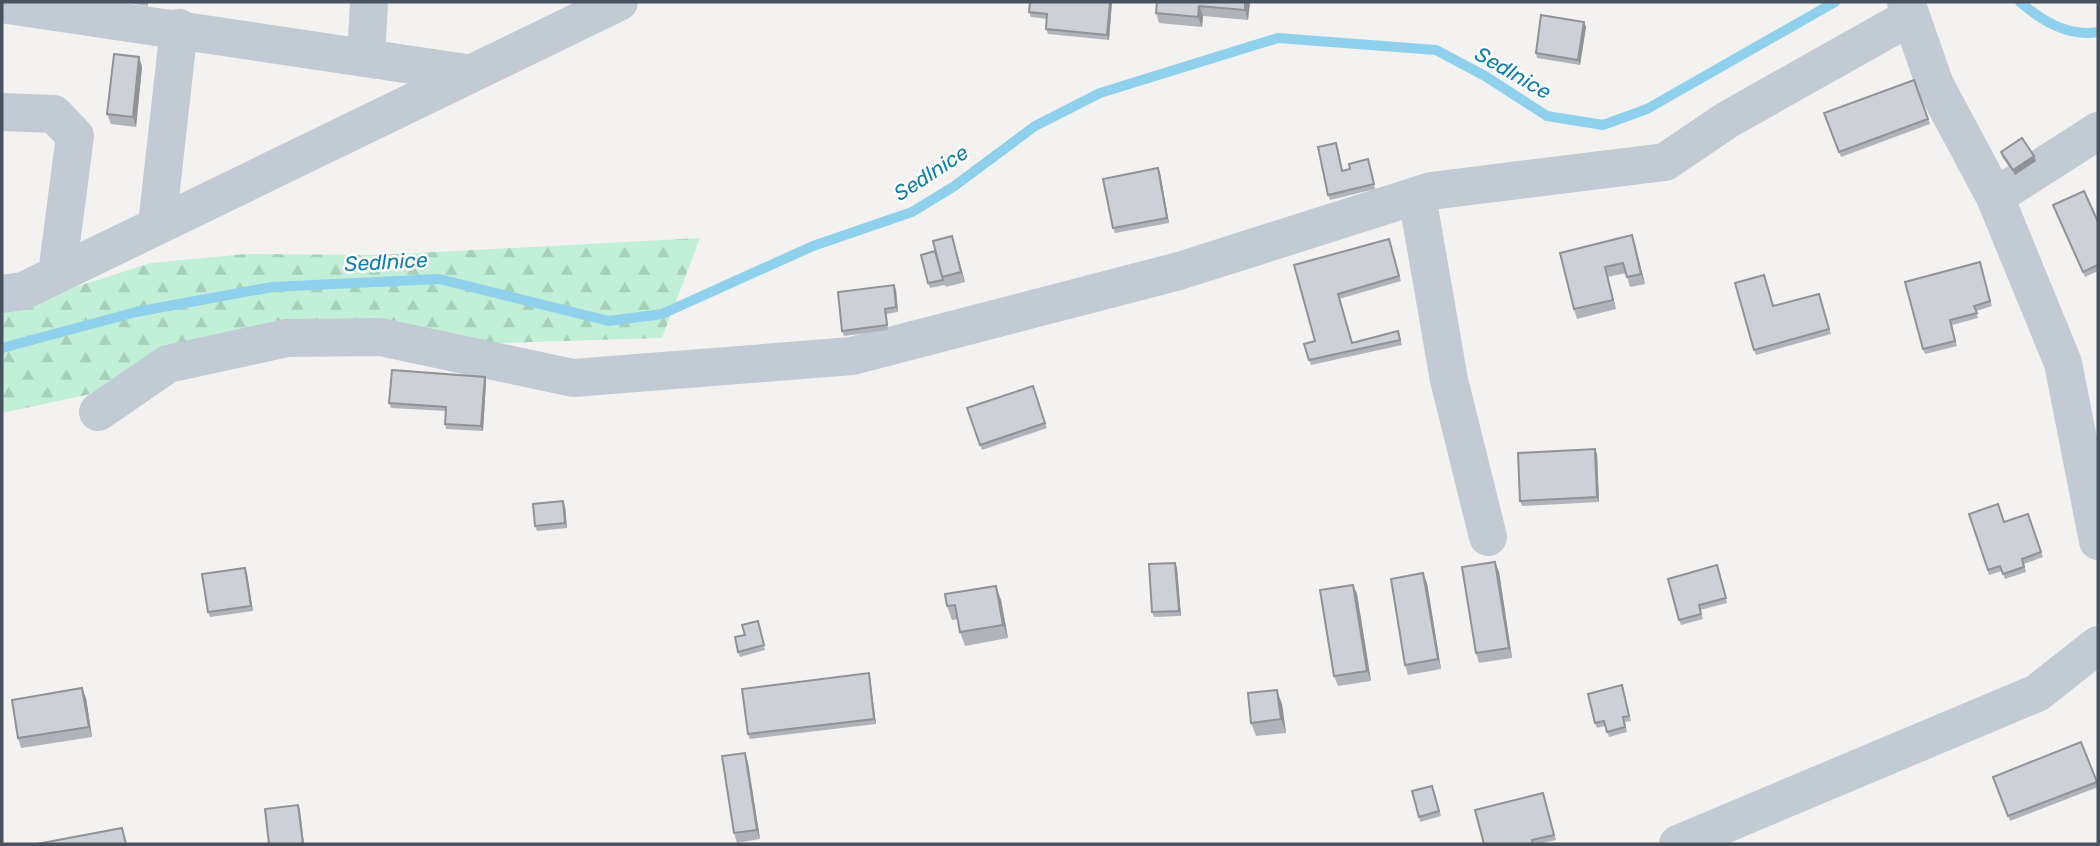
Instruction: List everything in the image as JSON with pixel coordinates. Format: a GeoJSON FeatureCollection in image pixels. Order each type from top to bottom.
{"type":"FeatureCollection","features":[{"type":"Feature","properties":{"kind":"street"},"geometry":{"type":"LineString","coordinates":[[366,58],[369,2]]}},
{"type":"Feature","properties":{"kind":"street"},"geometry":{"type":"LineString","coordinates":[[2,294],[23,291],[466,73],[619,2]]}},
{"type":"Feature","properties":{"kind":"street"},"geometry":{"type":"LineString","coordinates":[[2,4],[202,21],[366,58],[466,73]]}},
{"type":"Feature","properties":{"kind":"street"},"geometry":{"type":"LineString","coordinates":[[98,412],[168,364],[287,338],[380,337],[573,378],[852,356],[1179,271],[1431,191],[1665,162],[1727,120],[1908,9],[1936,85],[1995,197],[2063,363],[2098,541]]}},
{"type":"Feature","properties":{"kind":"street"},"geometry":{"type":"LineString","coordinates":[[157,225],[202,21]]}},
{"type":"Feature","properties":{"kind":"street"},"geometry":{"type":"LineString","coordinates":[[2,112],[54,114],[75,136],[57,274]]}},
{"type":"Feature","properties":{"kind":"street"},"geometry":{"type":"LineString","coordinates":[[1995,197],[2098,131]]}},
{"type":"Feature","properties":{"kind":"street"},"geometry":{"type":"LineString","coordinates":[[1417,196],[1449,380],[1488,537]]}},
{"type":"Feature","properties":{"kind":"street"},"geometry":{"type":"LineString","coordinates":[[1678,844],[2037,693],[2098,645]]}},
{"type":"Feature","properties":{"kind":"green space"},"geometry":{"type":"Polygon","coordinates":[[[700,238],[662,338],[302,349],[2,413],[2,305],[21,304],[151,263],[245,254],[379,255],[700,238]]]}},
{"type":"Feature","properties":{"kind":"building"},"geometry":{"type":"Polygon","coordinates":[[[1030,2],[1110,2],[1107,35],[1046,29],[1047,14],[1029,12],[1030,2]]]}},
{"type":"Feature","properties":{"kind":"building"},"geometry":{"type":"Polygon","coordinates":[[[1157,2],[1245,2],[1245,10],[1199,6],[1198,17],[1156,13],[1157,2]]]}},
{"type":"Feature","properties":{"kind":"building"},"geometry":{"type":"Polygon","coordinates":[[[1541,15],[1584,22],[1578,60],[1536,53],[1541,15]]]}},
{"type":"Feature","properties":{"kind":"building"},"geometry":{"type":"Polygon","coordinates":[[[114,54],[139,57],[133,117],[107,114],[114,54]]]}},
{"type":"Feature","properties":{"kind":"building"},"geometry":{"type":"Polygon","coordinates":[[[1914,80],[1928,119],[1839,152],[1824,113],[1914,80]]]}},
{"type":"Feature","properties":{"kind":"building"},"geometry":{"type":"Polygon","coordinates":[[[2022,138],[2034,156],[2013,170],[2001,152],[2022,138]]]}},
{"type":"Feature","properties":{"kind":"building"},"geometry":{"type":"Polygon","coordinates":[[[1336,143],[1342,171],[1350,169],[1349,164],[1368,159],[1374,184],[1328,195],[1318,147],[1336,143]]]}},
{"type":"Feature","properties":{"kind":"building"},"geometry":{"type":"Polygon","coordinates":[[[1158,168],[1167,218],[1113,228],[1103,179],[1158,168]]]}},
{"type":"Feature","properties":{"kind":"building"},"geometry":{"type":"Polygon","coordinates":[[[2084,191],[2098,222],[2098,265],[2083,272],[2053,205],[2084,191]]]}},
{"type":"Feature","properties":{"kind":"building"},"geometry":{"type":"Polygon","coordinates":[[[1632,235],[1641,274],[1627,277],[1623,263],[1605,267],[1613,300],[1574,309],[1560,253],[1632,235]]]}},
{"type":"Feature","properties":{"kind":"building"},"geometry":{"type":"Polygon","coordinates":[[[952,236],[961,272],[942,277],[933,241],[952,236]]]}},
{"type":"Feature","properties":{"kind":"building"},"geometry":{"type":"Polygon","coordinates":[[[1389,239],[1399,276],[1338,294],[1352,343],[1398,331],[1400,340],[1309,360],[1304,344],[1315,341],[1294,265],[1389,239]]]}},
{"type":"Feature","properties":{"kind":"building"},"geometry":{"type":"Polygon","coordinates":[[[935,251],[943,280],[928,283],[921,255],[935,251]]]}},
{"type":"Feature","properties":{"kind":"building"},"geometry":{"type":"Polygon","coordinates":[[[1980,262],[1990,301],[1974,306],[1977,313],[1950,320],[1955,341],[1923,349],[1905,282],[1980,262]]]}},
{"type":"Feature","properties":{"kind":"building"},"geometry":{"type":"Polygon","coordinates":[[[1764,275],[1773,306],[1819,294],[1829,329],[1754,350],[1735,283],[1764,275]]]}},
{"type":"Feature","properties":{"kind":"building"},"geometry":{"type":"Polygon","coordinates":[[[894,285],[896,307],[885,309],[887,325],[842,331],[838,292],[894,285]]]}},
{"type":"Feature","properties":{"kind":"building"},"geometry":{"type":"Polygon","coordinates":[[[392,370],[485,377],[481,426],[445,424],[446,407],[389,403],[392,370]]]}},
{"type":"Feature","properties":{"kind":"building"},"geometry":{"type":"Polygon","coordinates":[[[1033,386],[1045,423],[980,445],[967,408],[1033,386]]]}},
{"type":"Feature","properties":{"kind":"building"},"geometry":{"type":"Polygon","coordinates":[[[1595,449],[1597,497],[1520,501],[1518,453],[1595,449]]]}},
{"type":"Feature","properties":{"kind":"building"},"geometry":{"type":"Polygon","coordinates":[[[563,501],[565,523],[535,526],[533,504],[563,501]]]}},
{"type":"Feature","properties":{"kind":"building"},"geometry":{"type":"Polygon","coordinates":[[[1998,504],[2004,522],[2028,514],[2041,552],[2022,559],[2024,567],[2003,574],[2000,566],[1988,570],[1969,514],[1998,504]]]}},
{"type":"Feature","properties":{"kind":"building"},"geometry":{"type":"Polygon","coordinates":[[[1495,562],[1509,648],[1476,653],[1462,567],[1495,562]]]}},
{"type":"Feature","properties":{"kind":"building"},"geometry":{"type":"Polygon","coordinates":[[[1175,563],[1179,611],[1152,612],[1149,564],[1175,563]]]}},
{"type":"Feature","properties":{"kind":"building"},"geometry":{"type":"Polygon","coordinates":[[[1717,565],[1726,598],[1699,605],[1701,614],[1679,620],[1668,579],[1717,565]]]}},
{"type":"Feature","properties":{"kind":"building"},"geometry":{"type":"Polygon","coordinates":[[[245,568],[251,606],[208,612],[202,574],[245,568]]]}},
{"type":"Feature","properties":{"kind":"building"},"geometry":{"type":"Polygon","coordinates":[[[1423,573],[1438,659],[1405,665],[1391,579],[1423,573]]]}},
{"type":"Feature","properties":{"kind":"building"},"geometry":{"type":"Polygon","coordinates":[[[1353,585],[1367,671],[1334,676],[1320,590],[1353,585]]]}},
{"type":"Feature","properties":{"kind":"building"},"geometry":{"type":"Polygon","coordinates":[[[996,586],[1003,625],[960,632],[955,605],[947,606],[945,594],[996,586]]]}},
{"type":"Feature","properties":{"kind":"building"},"geometry":{"type":"Polygon","coordinates":[[[758,621],[764,645],[738,652],[735,637],[745,635],[742,625],[758,621]]]}},
{"type":"Feature","properties":{"kind":"building"},"geometry":{"type":"Polygon","coordinates":[[[869,673],[874,719],[748,734],[742,689],[869,673]]]}},
{"type":"Feature","properties":{"kind":"building"},"geometry":{"type":"Polygon","coordinates":[[[1622,685],[1629,716],[1623,717],[1625,727],[1607,732],[1604,721],[1595,723],[1588,694],[1622,685]]]}},
{"type":"Feature","properties":{"kind":"building"},"geometry":{"type":"Polygon","coordinates":[[[82,688],[89,727],[18,738],[12,700],[82,688]]]}},
{"type":"Feature","properties":{"kind":"building"},"geometry":{"type":"Polygon","coordinates":[[[1277,690],[1281,719],[1251,723],[1248,693],[1277,690]]]}},
{"type":"Feature","properties":{"kind":"building"},"geometry":{"type":"Polygon","coordinates":[[[2081,742],[2097,782],[2008,816],[1993,777],[2081,742]]]}},
{"type":"Feature","properties":{"kind":"building"},"geometry":{"type":"Polygon","coordinates":[[[745,753],[757,830],[734,833],[722,756],[745,753]]]}},
{"type":"Feature","properties":{"kind":"building"},"geometry":{"type":"Polygon","coordinates":[[[1432,786],[1439,811],[1419,817],[1412,791],[1432,786]]]}},
{"type":"Feature","properties":{"kind":"building"},"geometry":{"type":"Polygon","coordinates":[[[1543,793],[1554,835],[1532,840],[1533,844],[1484,844],[1475,810],[1543,793]]]}},
{"type":"Feature","properties":{"kind":"building"},"geometry":{"type":"Polygon","coordinates":[[[298,805],[303,844],[269,844],[265,809],[298,805]]]}},
{"type":"Feature","properties":{"kind":"building"},"geometry":{"type":"Polygon","coordinates":[[[122,828],[126,844],[37,844],[122,828]]]}},
{"type":"Feature","properties":{"kind":"waterway","name":"Sedlnice"},"geometry":{"type":"LineString","coordinates":[[2,348],[136,312],[272,287],[439,279],[609,321],[662,314],[813,246],[912,212],[953,187],[1035,126],[1100,93],[1278,38],[1436,50],[1485,76],[1547,116],[1603,125],[1647,109],[1835,2]]}},
{"type":"Feature","properties":{"kind":"waterway","name":"Sedlnice"},"geometry":{"type":"LineString","coordinates":[[2020,2],[2037,15],[2066,30],[2098,32]]}}]}
